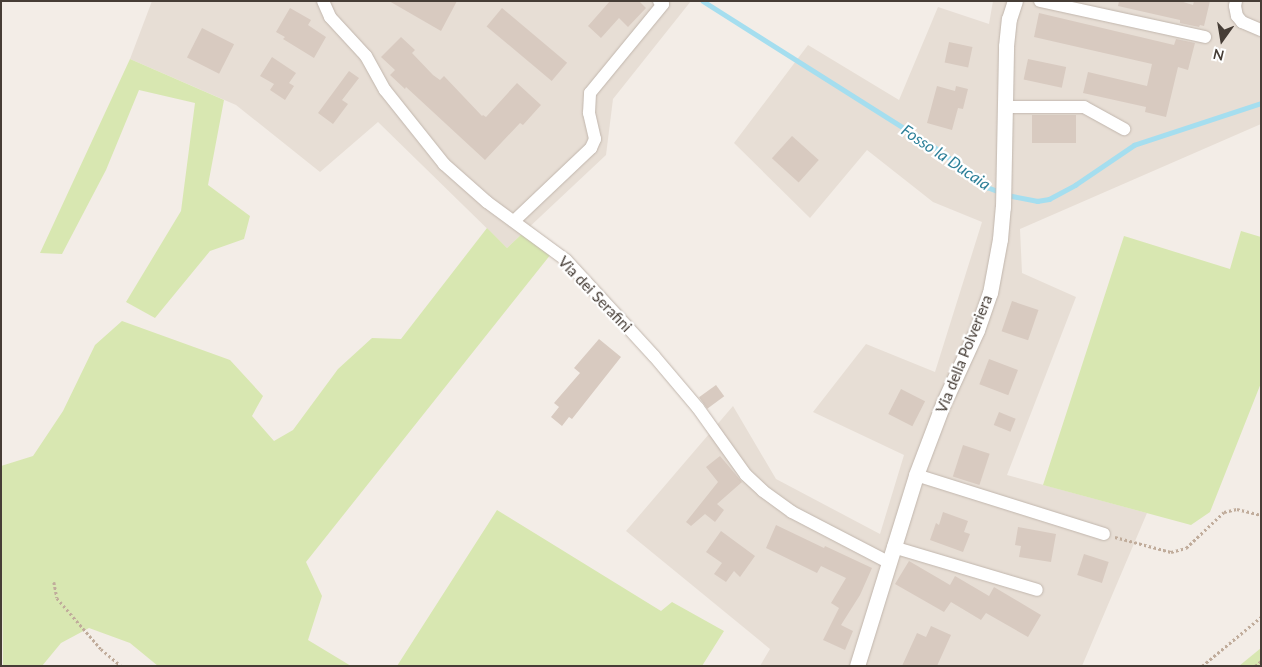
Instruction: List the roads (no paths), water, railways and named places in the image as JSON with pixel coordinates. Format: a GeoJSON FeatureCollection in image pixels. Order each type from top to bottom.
{"type":"FeatureCollection","features":[{"type":"Feature","properties":{"kind":"street","name":"Via dei Serafini"},"geometry":{"type":"LineString","coordinates":[[323,1],[330,17],[366,56],[385,90],[444,164],[488,202],[566,260],[647,348],[698,408],[746,475],[763,491],[792,512],[891,555],[1037,590]]}},
{"type":"Feature","properties":{"kind":"street"},"geometry":{"type":"LineString","coordinates":[[514,221],[591,148],[595,139],[589,113],[590,93],[663,4],[659,1]]}},
{"type":"Feature","properties":{"kind":"street","name":"Via della Polveriera"},"geometry":{"type":"LineString","coordinates":[[857,666],[916,475],[943,404],[977,330],[990,293],[1000,239],[1004,203],[1006,46],[1009,18],[1015,1]]}},
{"type":"Feature","properties":{"kind":"street"},"geometry":{"type":"LineString","coordinates":[[1040,1],[1205,37]]}},
{"type":"Feature","properties":{"kind":"street"},"geometry":{"type":"LineString","coordinates":[[1236,1],[1237,16],[1242,22],[1261,30]]}},
{"type":"Feature","properties":{"kind":"street"},"geometry":{"type":"LineString","coordinates":[[1004,107],[1084,107],[1124,129]]}},
{"type":"Feature","properties":{"kind":"street"},"geometry":{"type":"LineString","coordinates":[[916,475],[1104,534]]}},
{"type":"Feature","properties":{"kind":"waterway","name":"Fosso la Ducaia"},"geometry":{"type":"LineString","coordinates":[[703,1],[943,153],[987,187],[1000,192]]}},
{"type":"Feature","properties":{"kind":"waterway","name":"Fosso la Ducaia"},"geometry":{"type":"LineString","coordinates":[[1007,195],[1037,201],[1049,199],[1075,185],[1134,145],[1261,103]]}}]}
